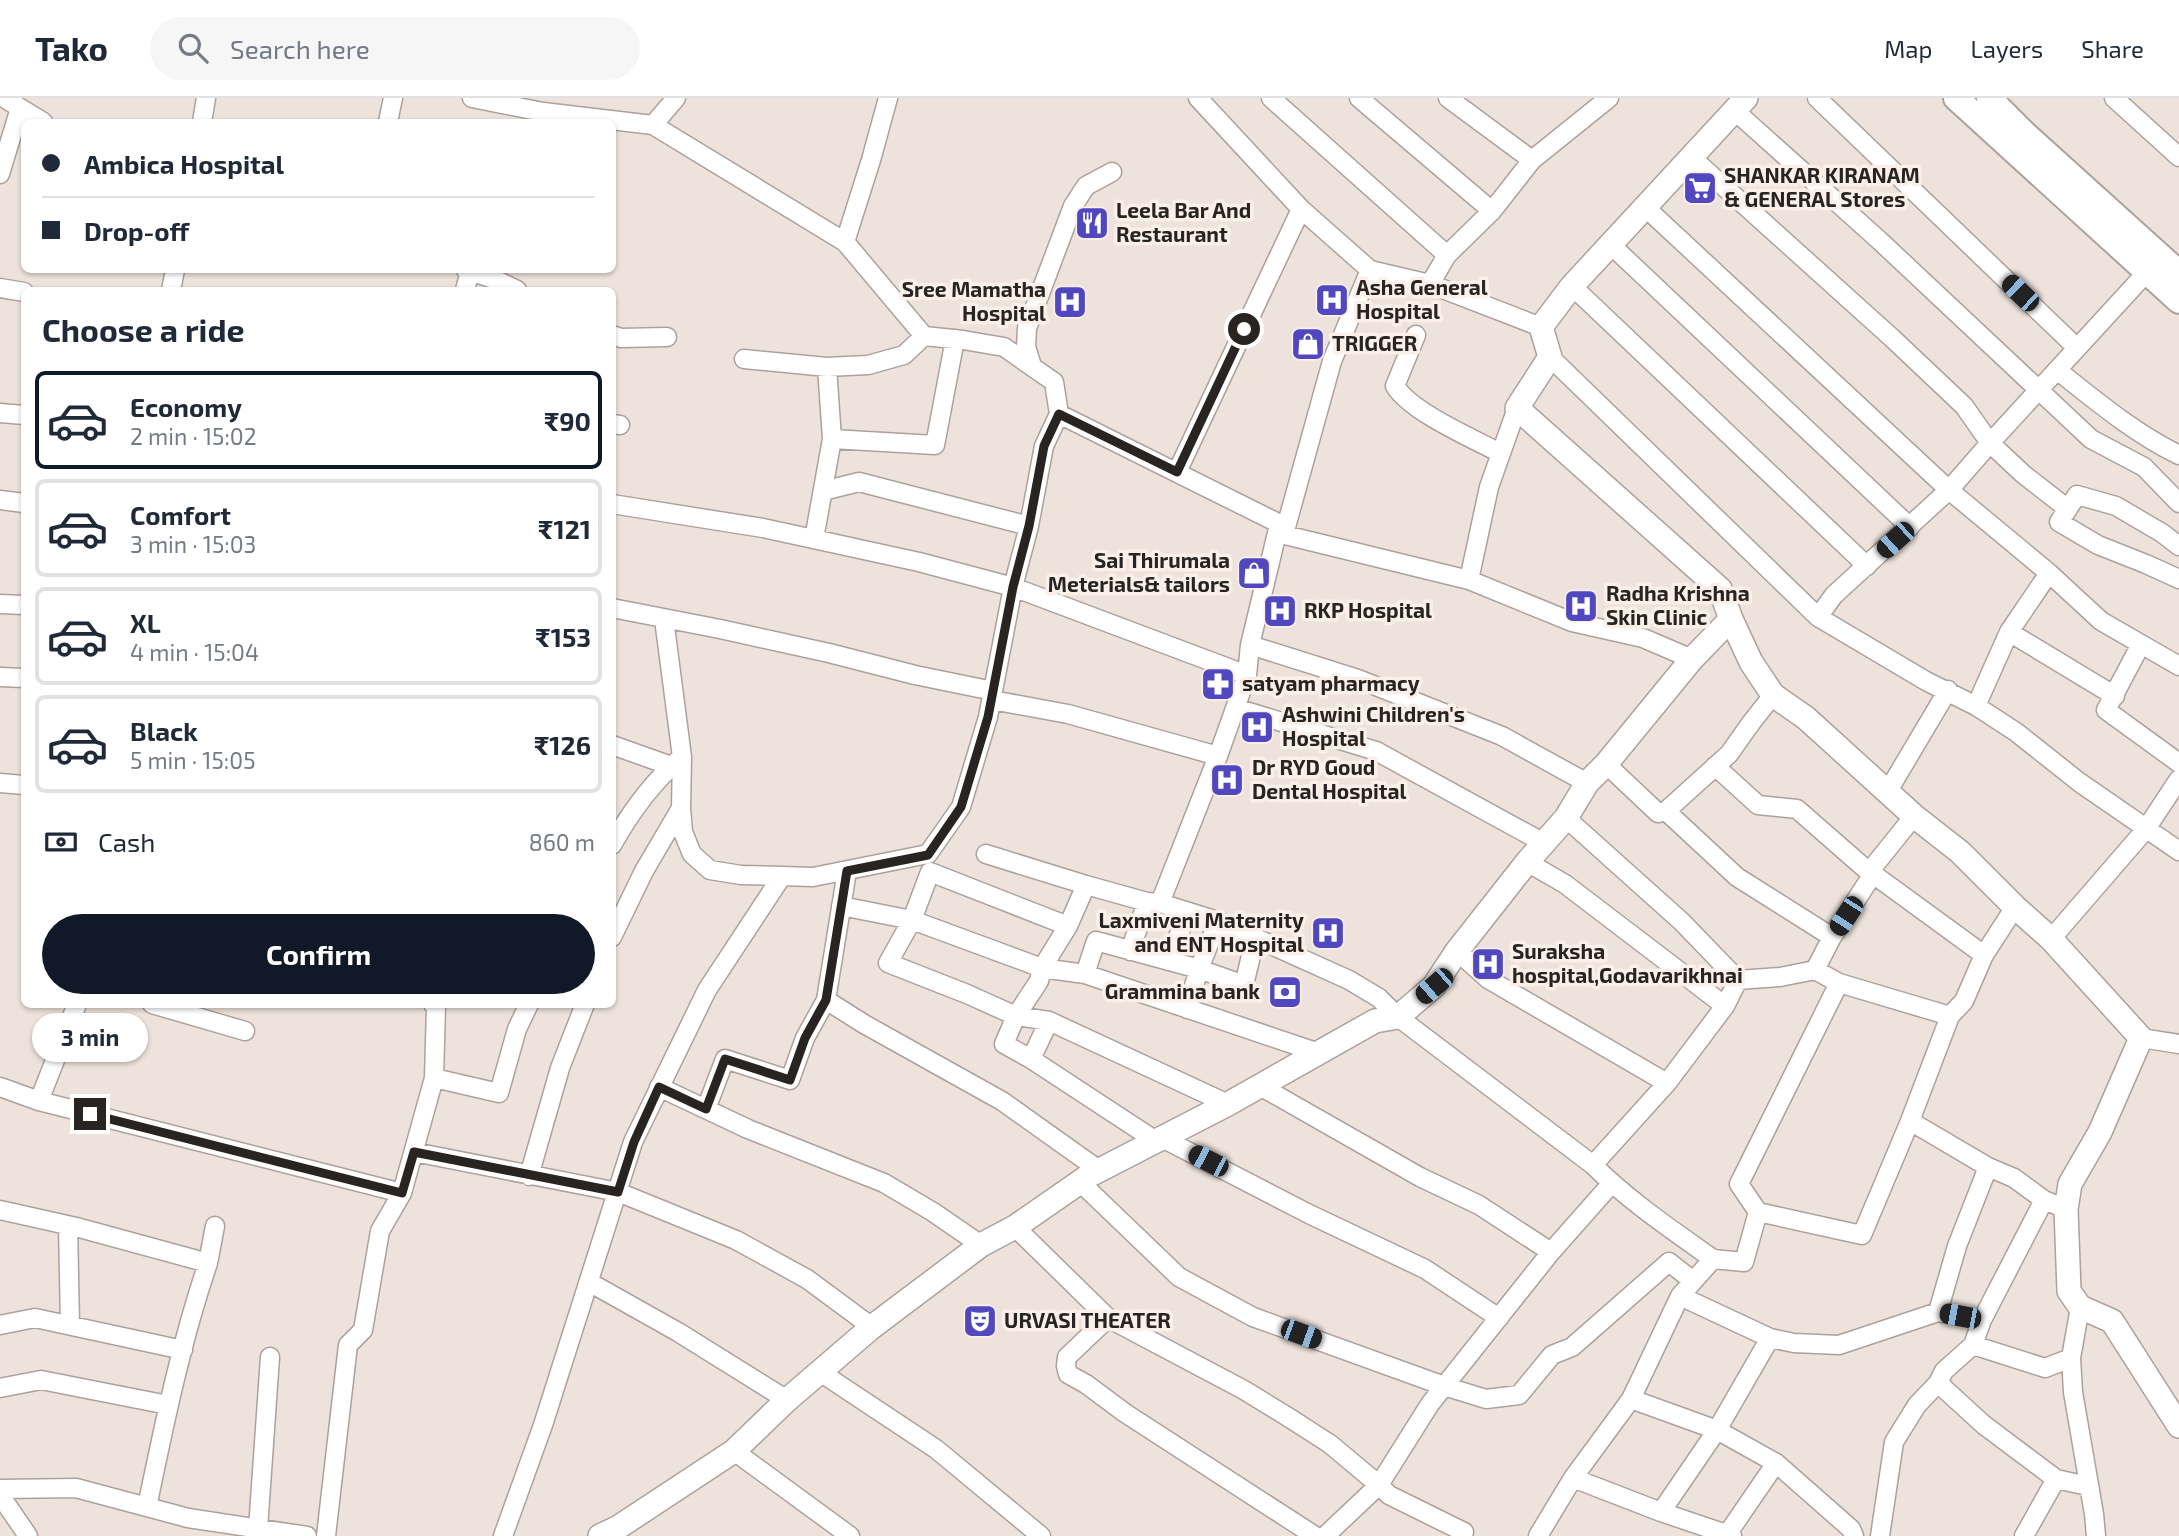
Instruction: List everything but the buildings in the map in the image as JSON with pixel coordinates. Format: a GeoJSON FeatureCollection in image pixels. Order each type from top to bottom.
{"type":"FeatureCollection","features":[{"type":"Feature","properties":{"kind":"main road"},"geometry":{"type":"LineString","coordinates":[[1956,98],[2179,301]]}},
{"type":"Feature","properties":{"kind":"main road"},"geometry":{"type":"LineString","coordinates":[[1989,98],[2026,135],[2179,273]]}},
{"type":"Feature","properties":{"kind":"street"},"geometry":{"type":"LineString","coordinates":[[202,119],[206,98]]}},
{"type":"Feature","properties":{"kind":"street"},"geometry":{"type":"LineString","coordinates":[[388,119],[393,98]]}},
{"type":"Feature","properties":{"kind":"street"},"geometry":{"type":"LineString","coordinates":[[472,98],[542,112],[602,119]]}},
{"type":"Feature","properties":{"kind":"street"},"geometry":{"type":"LineString","coordinates":[[653,125],[676,98]]}},
{"type":"Feature","properties":{"kind":"street"},"geometry":{"type":"LineString","coordinates":[[845,242],[872,160],[888,98]]}},
{"type":"Feature","properties":{"kind":"street"},"geometry":{"type":"LineString","coordinates":[[1198,98],[1301,209],[1370,270],[1430,284],[1541,327]]}},
{"type":"Feature","properties":{"kind":"street"},"geometry":{"type":"LineString","coordinates":[[1271,98],[1447,255]]}},
{"type":"Feature","properties":{"kind":"street"},"geometry":{"type":"LineString","coordinates":[[1359,98],[1380,105],[1492,211]]}},
{"type":"Feature","properties":{"kind":"street"},"geometry":{"type":"LineString","coordinates":[[1448,98],[1532,160]]}},
{"type":"Feature","properties":{"kind":"street"},"geometry":{"type":"LineString","coordinates":[[1430,284],[1447,255],[1492,211],[1532,160],[1609,98]]}},
{"type":"Feature","properties":{"kind":"street"},"geometry":{"type":"LineString","coordinates":[[1817,98],[2077,348]]}},
{"type":"Feature","properties":{"kind":"street"},"geometry":{"type":"LineString","coordinates":[[2114,98],[2179,157]]}},
{"type":"Feature","properties":{"kind":"street"},"geometry":{"type":"LineString","coordinates":[[0,174],[10,101],[38,119]]}},
{"type":"Feature","properties":{"kind":"street"},"geometry":{"type":"LineString","coordinates":[[1541,327],[1572,286],[1740,104],[2091,439],[2144,467],[2179,503]]}},
{"type":"Feature","properties":{"kind":"street"},"geometry":{"type":"LineString","coordinates":[[616,121],[653,125],[845,242],[924,336],[1004,347],[1055,382],[1059,414],[1044,446],[992,695],[961,807],[928,855],[813,877],[782,877],[710,870],[691,854],[683,832],[664,619]]}},
{"type":"Feature","properties":{"kind":"street"},"geometry":{"type":"LineString","coordinates":[[1691,157],[1964,406],[1990,443],[2064,516],[2098,545],[2179,579]]}},
{"type":"Feature","properties":{"kind":"street"},"geometry":{"type":"LineString","coordinates":[[1032,366],[1027,347],[1027,328],[1073,206],[1086,186],[1112,173]]}},
{"type":"Feature","properties":{"kind":"street"},"geometry":{"type":"LineString","coordinates":[[1645,207],[1949,490],[2049,573],[2101,621],[2179,666]]}},
{"type":"Feature","properties":{"kind":"street"},"geometry":{"type":"LineString","coordinates":[[1177,472],[1301,209]]}},
{"type":"Feature","properties":{"kind":"street"},"geometry":{"type":"LineString","coordinates":[[1610,244],[1910,527]]}},
{"type":"Feature","properties":{"kind":"street"},"geometry":{"type":"LineString","coordinates":[[1130,951],[1154,903],[1236,708],[1247,675],[1250,645],[1332,361],[1370,270]]}},
{"type":"Feature","properties":{"kind":"street"},"geometry":{"type":"LineString","coordinates":[[1818,617],[1835,595],[1949,490],[2147,272]]}},
{"type":"Feature","properties":{"kind":"street"},"geometry":{"type":"LineString","coordinates":[[477,273],[511,287]]}},
{"type":"Feature","properties":{"kind":"street"},"geometry":{"type":"LineString","coordinates":[[1572,286],[1867,566]]}},
{"type":"Feature","properties":{"kind":"street"},"geometry":{"type":"LineString","coordinates":[[0,288],[21,292]]}},
{"type":"Feature","properties":{"kind":"street"},"geometry":{"type":"LineString","coordinates":[[1541,327],[1550,357],[1818,617],[1926,681],[1976,706],[2179,851]]}},
{"type":"Feature","properties":{"kind":"street"},"geometry":{"type":"LineString","coordinates":[[1416,335],[1395,386],[1400,395],[1426,413],[1500,453]]}},
{"type":"Feature","properties":{"kind":"street"},"geometry":{"type":"LineString","coordinates":[[616,336],[667,337]]}},
{"type":"Feature","properties":{"kind":"street"},"geometry":{"type":"LineString","coordinates":[[744,359],[827,367],[868,365],[904,355],[924,336]]}},
{"type":"Feature","properties":{"kind":"street"},"geometry":{"type":"LineString","coordinates":[[832,439],[935,445],[955,339]]}},
{"type":"Feature","properties":{"kind":"street"},"geometry":{"type":"LineString","coordinates":[[1469,580],[1489,487],[1500,453],[1517,408],[1550,357]]}},
{"type":"Feature","properties":{"kind":"street"},"geometry":{"type":"LineString","coordinates":[[814,539],[832,439],[827,367]]}},
{"type":"Feature","properties":{"kind":"street"},"geometry":{"type":"LineString","coordinates":[[2057,370],[2110,412],[2157,444],[2179,455]]}},
{"type":"Feature","properties":{"kind":"street"},"geometry":{"type":"LineString","coordinates":[[1517,408],[1720,589],[1752,662],[1773,695],[1806,718],[1914,816],[1960,852],[2051,939],[2141,1038],[2179,1044]]}},
{"type":"Feature","properties":{"kind":"street"},"geometry":{"type":"LineString","coordinates":[[0,413],[21,415]]}},
{"type":"Feature","properties":{"kind":"street"},"geometry":{"type":"LineString","coordinates":[[1059,414],[1177,472],[1282,530],[1469,580],[1572,621],[1643,638],[1692,659]]}},
{"type":"Feature","properties":{"kind":"street"},"geometry":{"type":"LineString","coordinates":[[823,491],[859,482],[1029,526]]}},
{"type":"Feature","properties":{"kind":"street"},"geometry":{"type":"LineString","coordinates":[[2064,516],[2077,495],[2116,506],[2179,546]]}},
{"type":"Feature","properties":{"kind":"street"},"geometry":{"type":"LineString","coordinates":[[0,500],[21,503]]}},
{"type":"Feature","properties":{"kind":"street"},"geometry":{"type":"LineString","coordinates":[[616,505],[763,528],[919,562],[1013,587],[1247,675]]}},
{"type":"Feature","properties":{"kind":"street"},"geometry":{"type":"LineString","coordinates":[[1976,706],[2009,632],[2049,573]]}},
{"type":"Feature","properties":{"kind":"street"},"geometry":{"type":"LineString","coordinates":[[0,604],[21,606]]}},
{"type":"Feature","properties":{"kind":"street"},"geometry":{"type":"LineString","coordinates":[[616,609],[829,653],[1068,714],[1218,756]]}},
{"type":"Feature","properties":{"kind":"street"},"geometry":{"type":"LineString","coordinates":[[600,1536],[617,1528],[734,1451],[787,1400],[872,1327],[981,1245],[1015,1227],[1090,1176],[1228,1104],[1375,1021],[1398,1017],[1434,986],[1457,951],[1527,862],[1566,818],[1587,783],[1606,764],[1692,659],[1731,619]]}},
{"type":"Feature","properties":{"kind":"street"},"geometry":{"type":"LineString","coordinates":[[2009,632],[2115,696]]}},
{"type":"Feature","properties":{"kind":"street"},"geometry":{"type":"LineString","coordinates":[[2141,643],[2106,710],[2179,763]]}},
{"type":"Feature","properties":{"kind":"street"},"geometry":{"type":"LineString","coordinates":[[1250,645],[1357,679],[1502,736],[1587,783]]}},
{"type":"Feature","properties":{"kind":"street"},"geometry":{"type":"LineString","coordinates":[[0,677],[21,678]]}},
{"type":"Feature","properties":{"kind":"street"},"geometry":{"type":"LineString","coordinates":[[1888,791],[1948,690]]}},
{"type":"Feature","properties":{"kind":"street"},"geometry":{"type":"LineString","coordinates":[[1606,764],[1658,813],[1666,811],[1729,754],[1773,695]]}},
{"type":"Feature","properties":{"kind":"street"},"geometry":{"type":"LineString","coordinates":[[1236,708],[1376,751],[1544,843]]}},
{"type":"Feature","properties":{"kind":"street"},"geometry":{"type":"LineString","coordinates":[[616,746],[677,762]]}},
{"type":"Feature","properties":{"kind":"street"},"geometry":{"type":"LineString","coordinates":[[616,838],[629,815],[677,762]]}},
{"type":"Feature","properties":{"kind":"street"},"geometry":{"type":"LineString","coordinates":[[1715,766],[1758,805],[1797,809],[1871,873],[1984,955]]}},
{"type":"Feature","properties":{"kind":"street"},"geometry":{"type":"LineString","coordinates":[[2051,939],[2146,829],[2179,779]]}},
{"type":"Feature","properties":{"kind":"street"},"geometry":{"type":"LineString","coordinates":[[0,783],[21,785]]}},
{"type":"Feature","properties":{"kind":"street"},"geometry":{"type":"LineString","coordinates":[[616,929],[644,871],[681,808]]}},
{"type":"Feature","properties":{"kind":"street"},"geometry":{"type":"LineString","coordinates":[[1666,811],[1737,877],[1832,937]]}},
{"type":"Feature","properties":{"kind":"street"},"geometry":{"type":"LineString","coordinates":[[1815,970],[1871,873],[1914,816]]}},
{"type":"Feature","properties":{"kind":"street"},"geometry":{"type":"LineString","coordinates":[[1566,818],[1682,922],[1738,979],[1780,977],[1815,970],[1839,983],[1950,1016]]}},
{"type":"Feature","properties":{"kind":"street"},"geometry":{"type":"LineString","coordinates":[[986,855],[1218,921],[1349,980],[1380,998],[1398,1017],[1593,1164],[1662,1223],[1713,1259],[1744,1262],[1759,1212]]}},
{"type":"Feature","properties":{"kind":"street"},"geometry":{"type":"LineString","coordinates":[[1527,862],[1565,884],[1725,1006]]}},
{"type":"Feature","properties":{"kind":"street"},"geometry":{"type":"LineString","coordinates":[[706,1109],[725,1059],[790,1080],[805,1038],[826,1000],[847,871]]}},
{"type":"Feature","properties":{"kind":"street"},"geometry":{"type":"LineString","coordinates":[[1068,926],[930,872],[912,920],[888,963],[1016,1016],[1049,1021],[1228,1104]]}},
{"type":"Feature","properties":{"kind":"street"},"geometry":{"type":"LineString","coordinates":[[503,1536],[544,1425],[634,1142],[707,990],[782,877]]}},
{"type":"Feature","properties":{"kind":"street"},"geometry":{"type":"LineString","coordinates":[[1086,885],[1068,926],[1042,968],[1039,981],[1016,1016],[1004,1044],[1159,1139],[1425,1269],[1499,1318]]}},
{"type":"Feature","properties":{"kind":"street"},"geometry":{"type":"LineString","coordinates":[[841,906],[912,920],[1042,968],[1084,974],[1319,1053]]}},
{"type":"Feature","properties":{"kind":"street"},"geometry":{"type":"LineString","coordinates":[[1839,983],[1739,1184],[1759,1212],[1862,1236],[1950,1016],[1964,1001],[1984,955],[2015,907]]}},
{"type":"Feature","properties":{"kind":"street"},"geometry":{"type":"LineString","coordinates":[[1169,961],[1187,913]]}},
{"type":"Feature","properties":{"kind":"street"},"geometry":{"type":"LineString","coordinates":[[1187,1009],[1218,921]]}},
{"type":"Feature","properties":{"kind":"street"},"geometry":{"type":"LineString","coordinates":[[1084,974],[1096,941],[1244,985],[1255,939]]}},
{"type":"Feature","properties":{"kind":"street"},"geometry":{"type":"LineString","coordinates":[[1457,951],[1488,979],[1667,1083]]}},
{"type":"Feature","properties":{"kind":"street"},"geometry":{"type":"LineString","coordinates":[[1593,1164],[1667,1083],[1725,1006],[1738,979]]}},
{"type":"Feature","properties":{"kind":"street"},"geometry":{"type":"LineString","coordinates":[[826,1000],[1002,1101],[1090,1176],[1179,1277],[1253,1317],[1444,1387],[1486,1399],[1519,1395],[1552,1355],[1572,1347],[1669,1262],[1693,1281]]}},
{"type":"Feature","properties":{"kind":"street"},"geometry":{"type":"LineString","coordinates":[[38,1101],[75,1008]]}},
{"type":"Feature","properties":{"kind":"street"},"geometry":{"type":"LineString","coordinates":[[166,1008],[245,1031]]}},
{"type":"Feature","properties":{"kind":"street"},"geometry":{"type":"LineString","coordinates":[[326,1536],[348,1345],[363,1330],[380,1231],[402,1193],[434,1078],[436,1008]]}},
{"type":"Feature","properties":{"kind":"street"},"geometry":{"type":"LineString","coordinates":[[434,1078],[499,1093],[517,1029],[527,1008]]}},
{"type":"Feature","properties":{"kind":"street"},"geometry":{"type":"LineString","coordinates":[[530,1175],[560,1068],[583,1008]]}},
{"type":"Feature","properties":{"kind":"street"},"geometry":{"type":"LineString","coordinates":[[1031,1059],[1049,1021]]}},
{"type":"Feature","properties":{"kind":"street"},"geometry":{"type":"LineString","coordinates":[[2141,1038],[2101,1132],[2070,1184],[2066,1209],[2069,1290],[2080,1307],[2112,1321],[2179,1426]]}},
{"type":"Feature","properties":{"kind":"street"},"geometry":{"type":"LineString","coordinates":[[1260,1086],[1420,1177],[1479,1205],[1551,1252]]}},
{"type":"Feature","properties":{"kind":"street"},"geometry":{"type":"LineString","coordinates":[[0,1087],[38,1101],[402,1193]]}},
{"type":"Feature","properties":{"kind":"street"},"geometry":{"type":"LineString","coordinates":[[659,1087],[748,1129],[884,1183],[981,1245]]}},
{"type":"Feature","properties":{"kind":"street"},"geometry":{"type":"LineString","coordinates":[[1910,1121],[1988,1167],[2014,1178],[2044,1200],[2066,1209]]}},
{"type":"Feature","properties":{"kind":"street"},"geometry":{"type":"LineString","coordinates":[[414,1152],[618,1192],[737,1240],[807,1279],[872,1327]]}},
{"type":"Feature","properties":{"kind":"street"},"geometry":{"type":"LineString","coordinates":[[1938,1312],[1957,1247],[1988,1167]]}},
{"type":"Feature","properties":{"kind":"street"},"geometry":{"type":"LineString","coordinates":[[1325,1536],[1379,1485],[1430,1404],[1551,1252],[1612,1183]]}},
{"type":"Feature","properties":{"kind":"street"},"geometry":{"type":"LineString","coordinates":[[1880,1536],[1894,1442],[1917,1405],[1938,1383],[1944,1371],[1973,1345],[1982,1320],[2044,1200]]}},
{"type":"Feature","properties":{"kind":"street"},"geometry":{"type":"LineString","coordinates":[[0,1210],[208,1263]]}},
{"type":"Feature","properties":{"kind":"street"},"geometry":{"type":"LineString","coordinates":[[68,1226],[70,1325]]}},
{"type":"Feature","properties":{"kind":"street"},"geometry":{"type":"LineString","coordinates":[[147,1507],[168,1405],[208,1263],[215,1226]]}},
{"type":"Feature","properties":{"kind":"street"},"geometry":{"type":"LineString","coordinates":[[1015,1227],[1108,1318],[1244,1390],[1288,1417],[1331,1444],[1388,1495],[1464,1532],[1462,1536]]}},
{"type":"Feature","properties":{"kind":"street"},"geometry":{"type":"LineString","coordinates":[[1538,1536],[1573,1478],[1632,1399],[1680,1296],[1713,1259]]}},
{"type":"Feature","properties":{"kind":"street"},"geometry":{"type":"LineString","coordinates":[[589,1282],[678,1332],[787,1400]]}},
{"type":"Feature","properties":{"kind":"street"},"geometry":{"type":"LineString","coordinates":[[1680,1296],[1770,1338],[1794,1343],[1839,1345],[1938,1312],[1982,1320]]}},
{"type":"Feature","properties":{"kind":"street"},"geometry":{"type":"LineString","coordinates":[[2080,1307],[2071,1358],[2073,1392],[2096,1536]]}},
{"type":"Feature","properties":{"kind":"street"},"geometry":{"type":"LineString","coordinates":[[0,1325],[35,1318],[183,1349]]}},
{"type":"Feature","properties":{"kind":"street"},"geometry":{"type":"LineString","coordinates":[[1108,1318],[1067,1357],[1068,1374],[1315,1536]]}},
{"type":"Feature","properties":{"kind":"street"},"geometry":{"type":"LineString","coordinates":[[1661,1512],[1717,1430],[1770,1338]]}},
{"type":"Feature","properties":{"kind":"street"},"geometry":{"type":"LineString","coordinates":[[1973,1345],[2045,1368],[2071,1358]]}},
{"type":"Feature","properties":{"kind":"street"},"geometry":{"type":"LineString","coordinates":[[258,1529],[270,1357]]}},
{"type":"Feature","properties":{"kind":"street"},"geometry":{"type":"LineString","coordinates":[[820,1371],[936,1449],[1041,1536]]}},
{"type":"Feature","properties":{"kind":"street"},"geometry":{"type":"LineString","coordinates":[[0,1388],[41,1380],[168,1405]]}},
{"type":"Feature","properties":{"kind":"street"},"geometry":{"type":"LineString","coordinates":[[1938,1383],[1984,1425],[2056,1479],[2088,1486]]}},
{"type":"Feature","properties":{"kind":"street"},"geometry":{"type":"LineString","coordinates":[[1632,1399],[1717,1430],[1776,1463],[1851,1529],[1854,1536]]}},
{"type":"Feature","properties":{"kind":"street"},"geometry":{"type":"LineString","coordinates":[[734,1451],[850,1536]]}},
{"type":"Feature","properties":{"kind":"street"},"geometry":{"type":"LineString","coordinates":[[1573,1478],[1728,1535],[1776,1463]]}},
{"type":"Feature","properties":{"kind":"street"},"geometry":{"type":"LineString","coordinates":[[2024,1536],[2056,1479]]}},
{"type":"Feature","properties":{"kind":"street"},"geometry":{"type":"LineString","coordinates":[[0,1489],[76,1488],[188,1518],[307,1536]]}},
{"type":"Feature","properties":{"kind":"street"},"geometry":{"type":"LineString","coordinates":[[0,1495],[28,1536]]}},
{"type":"Feature","properties":{"kind":"place","name":"SHANKAR KIRANAM & GENERAL Stores"},"geometry":{"type":"Point","coordinates":[1700,188]}},
{"type":"Feature","properties":{"kind":"place","name":"Leela Bar And Restaurant"},"geometry":{"type":"Point","coordinates":[1092,223]}},
{"type":"Feature","properties":{"kind":"place","name":"Asha General Hospital"},"geometry":{"type":"Point","coordinates":[1332,300]}},
{"type":"Feature","properties":{"kind":"place","name":"Sree Mamatha Hospital"},"geometry":{"type":"Point","coordinates":[1070,302]}},
{"type":"Feature","properties":{"kind":"place","name":"TRIGGER"},"geometry":{"type":"Point","coordinates":[1308,344]}},
{"type":"Feature","properties":{"kind":"place","name":"Sai Thirumala Meterials& tailors"},"geometry":{"type":"Point","coordinates":[1254,573]}},
{"type":"Feature","properties":{"kind":"place","name":"Radha Krishna Skin Clinic"},"geometry":{"type":"Point","coordinates":[1581,606]}},
{"type":"Feature","properties":{"kind":"place","name":"RKP Hospital"},"geometry":{"type":"Point","coordinates":[1280,611]}},
{"type":"Feature","properties":{"kind":"place","name":"satyam pharmacy"},"geometry":{"type":"Point","coordinates":[1218,684]}},
{"type":"Feature","properties":{"kind":"place","name":"Ashwini Children's Hospital"},"geometry":{"type":"Point","coordinates":[1257,727]}},
{"type":"Feature","properties":{"kind":"place","name":"Dr RYD Goud Dental Hospital"},"geometry":{"type":"Point","coordinates":[1227,780]}},
{"type":"Feature","properties":{"kind":"place","name":"Laxmiveni Maternity and ENT Hospital"},"geometry":{"type":"Point","coordinates":[1328,933]}},
{"type":"Feature","properties":{"kind":"place","name":"Suraksha hospital,Godavarikhnai"},"geometry":{"type":"Point","coordinates":[1488,964]}},
{"type":"Feature","properties":{"kind":"place","name":"Grammina bank"},"geometry":{"type":"Point","coordinates":[1285,992]}},
{"type":"Feature","properties":{"kind":"place","name":"URVASI THEATER"},"geometry":{"type":"Point","coordinates":[980,1321]}},
{"type":"Feature","properties":{"kind":"route"},"geometry":{"type":"LineString","coordinates":[[90,1114],[402,1193],[414,1152],[618,1192],[634,1142],[659,1087],[706,1109],[725,1059],[790,1080],[805,1038],[826,1000],[847,871],[928,855],[961,807],[988,717],[1044,446],[1059,414],[1177,472],[1244,329]]}}]}
